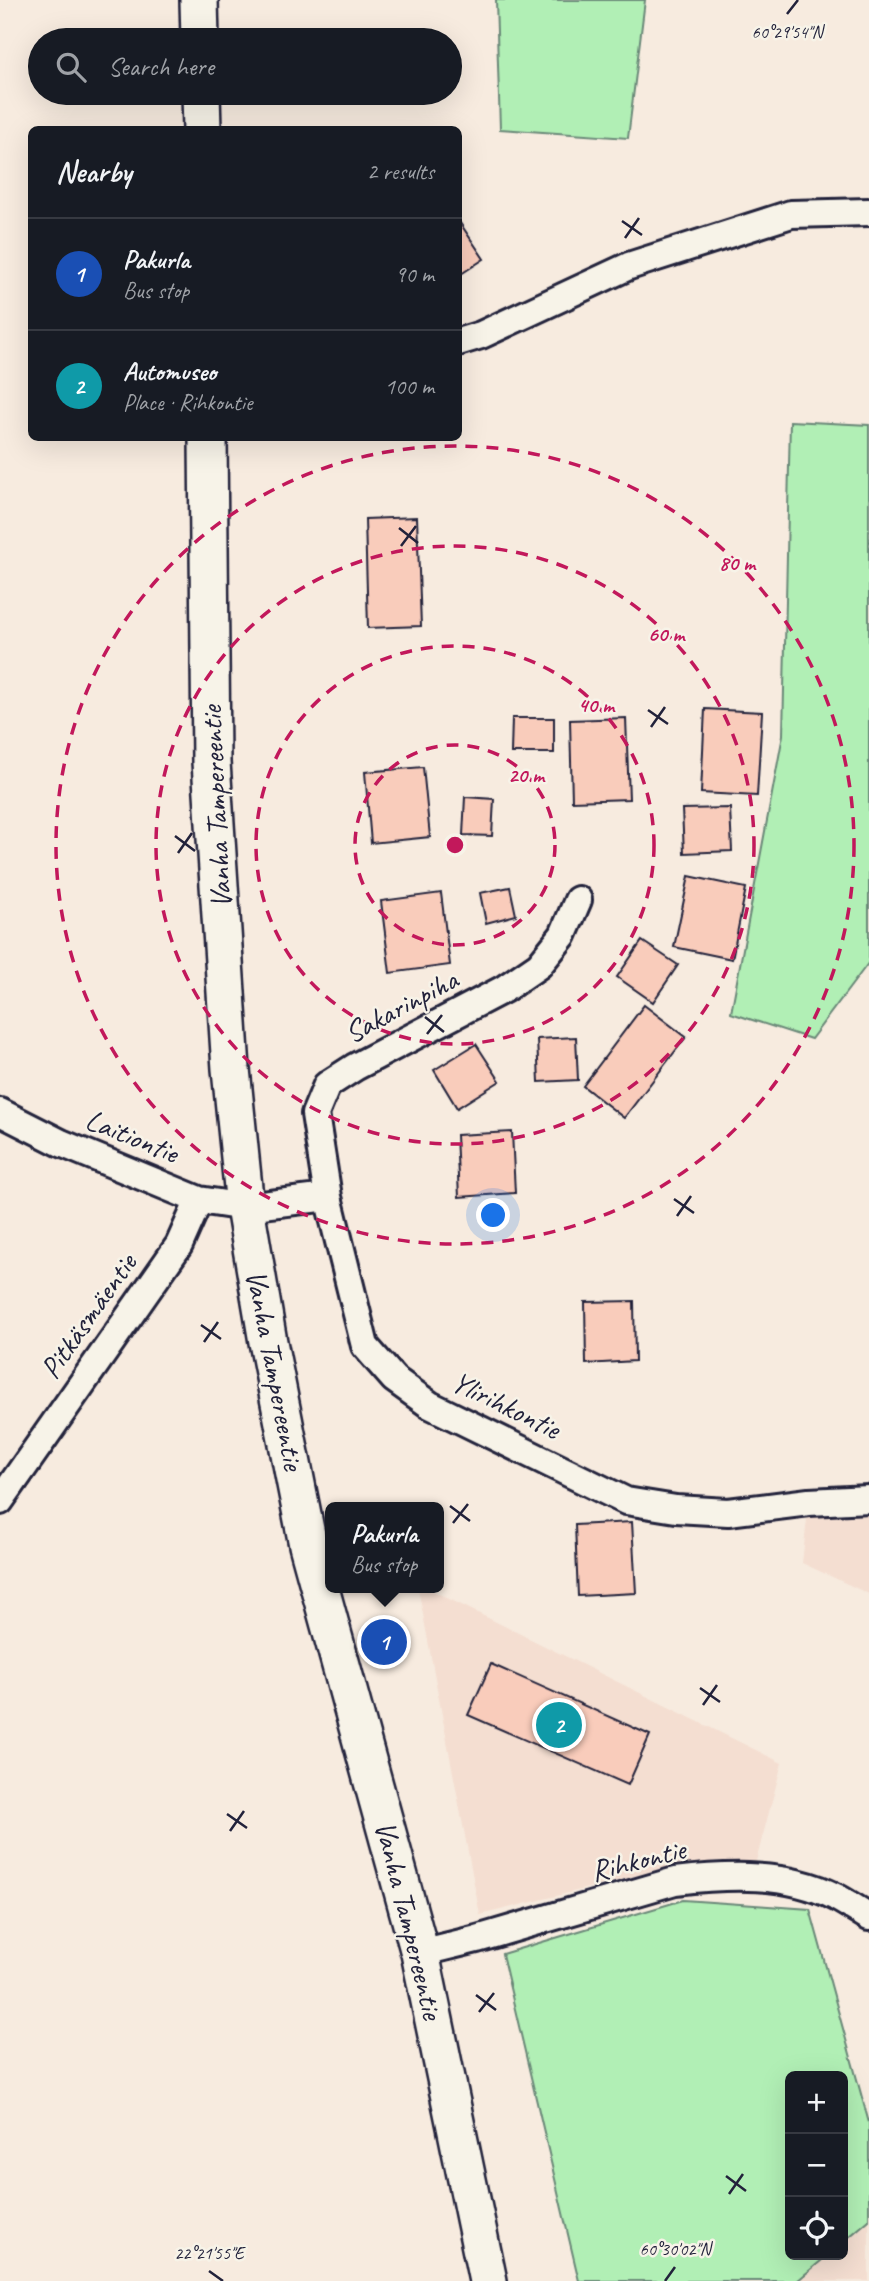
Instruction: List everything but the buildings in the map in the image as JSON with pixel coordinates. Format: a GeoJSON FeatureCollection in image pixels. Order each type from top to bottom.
{"type":"FeatureCollection","features":[{"type":"Feature","properties":{"kind":"main road"},"geometry":{"type":"LineString","coordinates":[[199,0],[200,28]]}},
{"type":"Feature","properties":{"kind":"main road"},"geometry":{"type":"LineString","coordinates":[[201,105],[202,126]]}},
{"type":"Feature","properties":{"kind":"main road","name":"Vanha Tampereentie"},"geometry":{"type":"LineString","coordinates":[[208,441],[211,762],[231,1069],[244,1207],[308,1545],[420,1954],[488,2281]]}},
{"type":"Feature","properties":{"kind":"street"},"geometry":{"type":"LineString","coordinates":[[462,341],[481,335],[629,265],[791,214],[869,212]]}},
{"type":"Feature","properties":{"kind":"street","name":"Sakarinpiha"},"geometry":{"type":"LineString","coordinates":[[328,1197],[315,1114],[327,1085],[355,1067],[504,989],[539,965],[563,935],[578,900]]}},
{"type":"Feature","properties":{"kind":"street","name":"Laitiontie"},"geometry":{"type":"LineString","coordinates":[[0,1112],[61,1143],[199,1200],[244,1207]]}},
{"type":"Feature","properties":{"kind":"street"},"geometry":{"type":"LineString","coordinates":[[244,1207],[328,1197]]}},
{"type":"Feature","properties":{"kind":"street","name":"Ylirihkontie"},"geometry":{"type":"LineString","coordinates":[[328,1197],[365,1346],[394,1379],[430,1405],[626,1501],[676,1509],[728,1512],[809,1502],[869,1499]]}},
{"type":"Feature","properties":{"kind":"street","name":"Pitkäsmäentie"},"geometry":{"type":"LineString","coordinates":[[0,1501],[179,1245],[199,1200]]}},
{"type":"Feature","properties":{"kind":"street","name":"Rihkontie"},"geometry":{"type":"LineString","coordinates":[[420,1954],[674,1881],[708,1877],[769,1878],[805,1885],[835,1896],[869,1917]]}},
{"type":"Feature","properties":{"kind":"shaded area"},"geometry":{"type":"Polygon","coordinates":[[[869,1499],[869,1594],[802,1563],[809,1502],[869,1499]]]}},
{"type":"Feature","properties":{"kind":"shaded area"},"geometry":{"type":"Polygon","coordinates":[[[419,1593],[437,1593],[782,1763],[755,1865],[719,1861],[672,1867],[480,1915],[419,1593]]]}},
{"type":"Feature","properties":{"kind":"shaded area"},"geometry":{"type":"Polygon","coordinates":[[[869,2220],[869,2281],[797,2281],[822,2260],[848,2260],[848,2238],[869,2220]]]}},
{"type":"Feature","properties":{"kind":"green space"},"geometry":{"type":"Polygon","coordinates":[[[496,0],[645,0],[628,138],[500,129],[496,0]]]}},
{"type":"Feature","properties":{"kind":"green space"},"geometry":{"type":"Polygon","coordinates":[[[790,421],[869,425],[869,962],[811,1039],[731,1013],[783,735],[790,421]]]}},
{"type":"Feature","properties":{"kind":"green space"},"geometry":{"type":"Polygon","coordinates":[[[683,1900],[810,1909],[869,2123],[869,2220],[848,2238],[848,2071],[785,2071],[785,2260],[822,2260],[797,2281],[579,2281],[502,1954],[683,1900]]]}},
{"type":"Feature","properties":{"kind":"place","name":"Pakurla"},"geometry":{"type":"Point","coordinates":[384,1642]}},
{"type":"Feature","properties":{"kind":"place","name":"Automuseo"},"geometry":{"type":"Point","coordinates":[559,1725]}}]}
